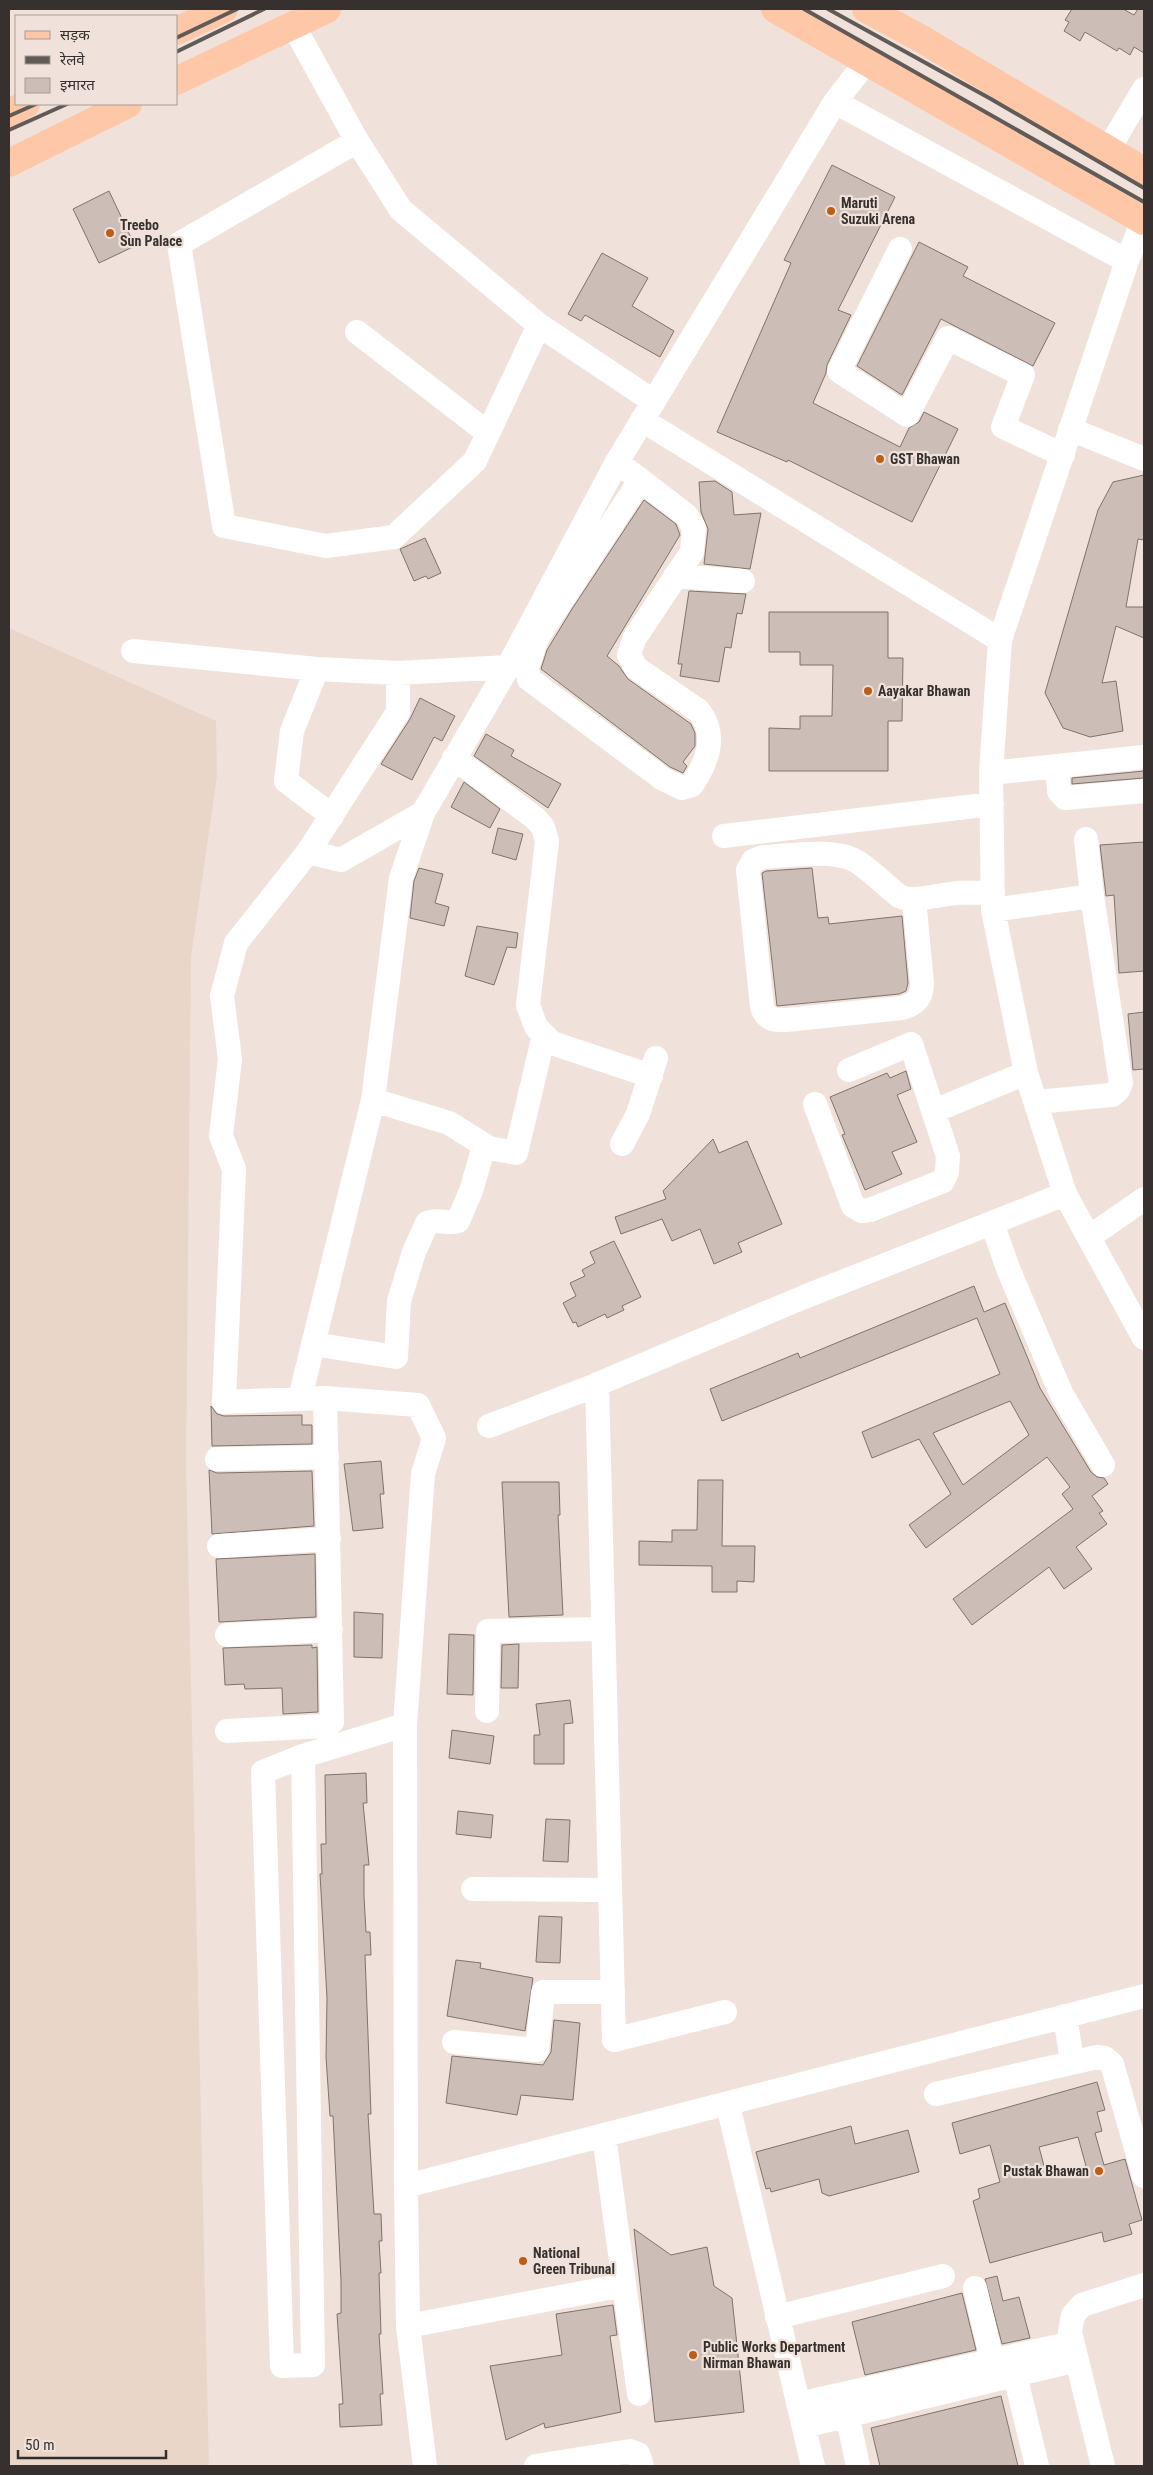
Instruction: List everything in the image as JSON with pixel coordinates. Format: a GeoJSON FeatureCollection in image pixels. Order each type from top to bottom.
{"type":"FeatureCollection","features":[{"type":"Feature","properties":{"kind":"main road"},"geometry":{"type":"LineString","coordinates":[[178,30],[224,9]]}},
{"type":"Feature","properties":{"kind":"main road"},"geometry":{"type":"LineString","coordinates":[[178,80],[327,9]]}},
{"type":"Feature","properties":{"kind":"main road"},"geometry":{"type":"LineString","coordinates":[[775,9],[1144,220]]}},
{"type":"Feature","properties":{"kind":"main road"},"geometry":{"type":"LineString","coordinates":[[866,9],[898,16],[1108,150],[1143,168]]}},
{"type":"Feature","properties":{"kind":"main road"},"geometry":{"type":"LineString","coordinates":[[9,113],[24,105]]}},
{"type":"Feature","properties":{"kind":"main road"},"geometry":{"type":"LineString","coordinates":[[9,163],[126,105]]}},
{"type":"Feature","properties":{"kind":"street"},"geometry":{"type":"LineString","coordinates":[[293,25],[357,141],[401,210],[647,411],[1000,640]]}},
{"type":"Feature","properties":{"kind":"street"},"geometry":{"type":"LineString","coordinates":[[300,1398],[373,1100],[401,878],[423,813],[508,667],[617,462],[647,411],[835,102],[866,62]]}},
{"type":"Feature","properties":{"kind":"street"},"geometry":{"type":"LineString","coordinates":[[1108,150],[1144,89]]}},
{"type":"Feature","properties":{"kind":"street"},"geometry":{"type":"LineString","coordinates":[[835,102],[1127,261]]}},
{"type":"Feature","properties":{"kind":"street"},"geometry":{"type":"LineString","coordinates":[[357,141],[179,244],[224,526],[326,546],[394,537],[475,461],[539,324]]}},
{"type":"Feature","properties":{"kind":"street"},"geometry":{"type":"LineString","coordinates":[[1144,220],[1127,261],[1000,640],[991,773],[993,901],[1026,1073],[1065,1194],[1144,1338]]}},
{"type":"Feature","properties":{"kind":"street"},"geometry":{"type":"LineString","coordinates":[[900,249],[839,371],[907,415],[948,338],[1023,375],[1004,426],[1063,455]]}},
{"type":"Feature","properties":{"kind":"street"},"geometry":{"type":"LineString","coordinates":[[357,332],[488,433]]}},
{"type":"Feature","properties":{"kind":"street"},"geometry":{"type":"LineString","coordinates":[[1070,429],[1144,459]]}},
{"type":"Feature","properties":{"kind":"street"},"geometry":{"type":"LineString","coordinates":[[617,462],[686,515],[694,528],[692,552],[634,639],[629,655],[636,668],[699,711],[706,720],[709,739],[706,764],[692,785],[682,788],[663,779],[529,679],[527,668],[537,638],[640,481]]}},
{"type":"Feature","properties":{"kind":"street"},"geometry":{"type":"LineString","coordinates":[[675,576],[743,582]]}},
{"type":"Feature","properties":{"kind":"street"},"geometry":{"type":"LineString","coordinates":[[134,651],[317,669],[398,673],[508,667]]}},
{"type":"Feature","properties":{"kind":"street"},"geometry":{"type":"LineString","coordinates":[[317,669],[292,731],[286,781],[332,816]]}},
{"type":"Feature","properties":{"kind":"street"},"geometry":{"type":"LineString","coordinates":[[398,673],[398,712],[308,852],[236,942],[222,996],[230,1060],[221,1136],[234,1169],[224,1402],[325,1398],[418,1405],[434,1438],[423,1474],[405,1725],[408,2326],[425,2466]]}},
{"type":"Feature","properties":{"kind":"street"},"geometry":{"type":"LineString","coordinates":[[991,773],[1057,768],[1144,757]]}},
{"type":"Feature","properties":{"kind":"street"},"geometry":{"type":"LineString","coordinates":[[454,758],[535,818],[543,827],[547,841],[528,1006],[536,1027],[552,1043],[577,1052],[654,1067],[638,1114],[622,1144]]}},
{"type":"Feature","properties":{"kind":"street"},"geometry":{"type":"LineString","coordinates":[[1057,768],[1059,791],[1065,798],[1144,790]]}},
{"type":"Feature","properties":{"kind":"street"},"geometry":{"type":"LineString","coordinates":[[724,836],[992,804]]}},
{"type":"Feature","properties":{"kind":"street"},"geometry":{"type":"LineString","coordinates":[[308,852],[341,860],[423,813]]}},
{"type":"Feature","properties":{"kind":"street"},"geometry":{"type":"LineString","coordinates":[[1036,1102],[1112,1095],[1118,1090],[1121,1083],[1092,896],[1086,839]]}},
{"type":"Feature","properties":{"kind":"street"},"geometry":{"type":"LineString","coordinates":[[914,899],[922,983],[922,994],[917,1001],[902,1008],[806,1018],[772,1020],[765,1016],[762,1007],[748,870],[753,861],[763,857],[817,855],[843,857],[856,861],[899,896],[914,899],[956,893],[993,901],[1092,896]]}},
{"type":"Feature","properties":{"kind":"street"},"geometry":{"type":"LineString","coordinates":[[373,1100],[449,1123],[484,1146],[516,1153],[544,1035]]}},
{"type":"Feature","properties":{"kind":"street"},"geometry":{"type":"LineString","coordinates":[[815,1104],[853,1206],[862,1211],[870,1210],[943,1181],[947,1172],[948,1156],[911,1044],[848,1070]]}},
{"type":"Feature","properties":{"kind":"street"},"geometry":{"type":"LineString","coordinates":[[934,1111],[1026,1073]]}},
{"type":"Feature","properties":{"kind":"street"},"geometry":{"type":"LineString","coordinates":[[313,1344],[396,1357],[399,1302],[414,1252],[428,1223],[435,1221],[453,1223],[458,1221],[471,1191],[484,1146]]}},
{"type":"Feature","properties":{"kind":"street"},"geometry":{"type":"LineString","coordinates":[[490,1426],[597,1384],[804,1297],[1065,1194]]}},
{"type":"Feature","properties":{"kind":"street"},"geometry":{"type":"LineString","coordinates":[[1089,1237],[1144,1199]]}},
{"type":"Feature","properties":{"kind":"street"},"geometry":{"type":"LineString","coordinates":[[992,1223],[1061,1393],[1103,1465]]}},
{"type":"Feature","properties":{"kind":"street"},"geometry":{"type":"LineString","coordinates":[[597,1384],[614,2040],[725,2012]]}},
{"type":"Feature","properties":{"kind":"street"},"geometry":{"type":"LineString","coordinates":[[227,1731],[325,1726],[332,1722],[325,1398]]}},
{"type":"Feature","properties":{"kind":"street"},"geometry":{"type":"LineString","coordinates":[[217,1459],[327,1457]]}},
{"type":"Feature","properties":{"kind":"street"},"geometry":{"type":"LineString","coordinates":[[219,1546],[329,1539]]}},
{"type":"Feature","properties":{"kind":"street"},"geometry":{"type":"LineString","coordinates":[[487,1712],[488,1631],[604,1629]]}},
{"type":"Feature","properties":{"kind":"street"},"geometry":{"type":"LineString","coordinates":[[226,1635],[331,1630]]}},
{"type":"Feature","properties":{"kind":"street"},"geometry":{"type":"LineString","coordinates":[[303,1756],[313,2365],[282,2366],[263,1772],[303,1756],[405,1725]]}},
{"type":"Feature","properties":{"kind":"street"},"geometry":{"type":"LineString","coordinates":[[473,1889],[610,1890]]}},
{"type":"Feature","properties":{"kind":"street"},"geometry":{"type":"LineString","coordinates":[[454,2042],[536,2050],[543,1992],[613,1992]]}},
{"type":"Feature","properties":{"kind":"street"},"geometry":{"type":"LineString","coordinates":[[406,2186],[728,2105],[1144,1996]]}},
{"type":"Feature","properties":{"kind":"street"},"geometry":{"type":"LineString","coordinates":[[1065,2016],[1072,2062]]}},
{"type":"Feature","properties":{"kind":"street"},"geometry":{"type":"LineString","coordinates":[[936,2094],[1072,2062],[1097,2057],[1105,2058],[1112,2064],[1144,2176]]}},
{"type":"Feature","properties":{"kind":"street"},"geometry":{"type":"LineString","coordinates":[[728,2105],[813,2466]]}},
{"type":"Feature","properties":{"kind":"street"},"geometry":{"type":"LineString","coordinates":[[604,2136],[639,2394]]}},
{"type":"Feature","properties":{"kind":"street"},"geometry":{"type":"LineString","coordinates":[[777,2316],[943,2276]]}},
{"type":"Feature","properties":{"kind":"street"},"geometry":{"type":"LineString","coordinates":[[1103,2466],[1070,2332],[1073,2315],[1082,2305],[1144,2285]]}},
{"type":"Feature","properties":{"kind":"street"},"geometry":{"type":"LineString","coordinates":[[408,2326],[624,2286]]}},
{"type":"Feature","properties":{"kind":"street"},"geometry":{"type":"LineString","coordinates":[[975,2288],[992,2360]]}},
{"type":"Feature","properties":{"kind":"street"},"geometry":{"type":"LineString","coordinates":[[801,2415],[992,2360],[1074,2352]]}},
{"type":"Feature","properties":{"kind":"street"},"geometry":{"type":"LineString","coordinates":[[801,2415],[847,2414],[1015,2375],[1074,2352]]}},
{"type":"Feature","properties":{"kind":"street"},"geometry":{"type":"LineString","coordinates":[[1015,2375],[1037,2466]]}},
{"type":"Feature","properties":{"kind":"street"},"geometry":{"type":"LineString","coordinates":[[847,2414],[858,2466]]}},
{"type":"Feature","properties":{"kind":"street"},"geometry":{"type":"LineString","coordinates":[[536,2466],[630,2451],[638,2454],[642,2466]]}},
{"type":"Feature","properties":{"kind":"shaded area"},"geometry":{"type":"Polygon","coordinates":[[[9,628],[216,721],[217,776],[191,957],[186,1465],[209,2466],[9,2466],[9,628]]]}},
{"type":"Feature","properties":{"kind":"building"},"geometry":{"type":"Polygon","coordinates":[[[1072,9],[1123,9],[1134,15],[1138,9],[1144,9],[1144,53],[1134,47],[1130,55],[1119,48],[1117,51],[1085,32],[1080,41],[1064,31],[1069,22],[1065,20],[1072,9]]]}},
{"type":"Feature","properties":{"kind":"building"},"geometry":{"type":"Polygon","coordinates":[[[832,165],[895,197],[838,310],[851,315],[827,365],[826,373],[813,403],[900,447],[909,428],[919,422],[924,412],[958,429],[912,522],[788,460],[787,462],[717,432],[791,263],[784,260],[832,165]]]}},
{"type":"Feature","properties":{"kind":"building"},"geometry":{"type":"Polygon","coordinates":[[[109,191],[135,246],[99,263],[73,209],[109,191]]]}},
{"type":"Feature","properties":{"kind":"building"},"geometry":{"type":"Polygon","coordinates":[[[919,242],[968,267],[963,276],[1055,323],[1033,366],[941,319],[902,395],[857,366],[919,242]]]}},
{"type":"Feature","properties":{"kind":"building"},"geometry":{"type":"Polygon","coordinates":[[[602,253],[648,278],[632,306],[674,331],[660,357],[585,315],[581,321],[568,314],[602,253]]]}},
{"type":"Feature","properties":{"kind":"building"},"geometry":{"type":"Polygon","coordinates":[[[1144,475],[1144,540],[1138,539],[1126,607],[1144,607],[1144,638],[1116,626],[1102,683],[1116,681],[1123,731],[1090,737],[1063,728],[1045,693],[1098,510],[1113,482],[1144,475]]]}},
{"type":"Feature","properties":{"kind":"building"},"geometry":{"type":"Polygon","coordinates":[[[715,481],[732,492],[734,515],[761,513],[750,569],[704,564],[708,529],[701,512],[699,482],[715,481]]]}},
{"type":"Feature","properties":{"kind":"building"},"geometry":{"type":"Polygon","coordinates":[[[644,500],[676,524],[680,535],[607,656],[619,666],[628,679],[691,724],[695,733],[695,746],[683,762],[687,766],[683,773],[670,767],[541,669],[547,650],[644,500]]]}},
{"type":"Feature","properties":{"kind":"building"},"geometry":{"type":"Polygon","coordinates":[[[425,538],[441,573],[428,579],[426,576],[414,581],[400,549],[425,538]]]}},
{"type":"Feature","properties":{"kind":"building"},"geometry":{"type":"Polygon","coordinates":[[[689,591],[746,594],[742,614],[737,613],[731,648],[725,647],[719,682],[680,676],[682,664],[678,664],[689,591]]]}},
{"type":"Feature","properties":{"kind":"building","name":"Aayakar Bhawan"},"geometry":{"type":"Polygon","coordinates":[[[769,612],[888,612],[888,658],[903,658],[902,721],[888,721],[888,771],[769,771],[769,728],[800,729],[800,716],[832,716],[833,665],[800,665],[800,652],[769,652],[769,612]]]}},
{"type":"Feature","properties":{"kind":"building"},"geometry":{"type":"Polygon","coordinates":[[[420,698],[455,716],[442,741],[434,737],[412,780],[381,764],[410,719],[420,698]]]}},
{"type":"Feature","properties":{"kind":"building"},"geometry":{"type":"Polygon","coordinates":[[[486,734],[514,750],[511,756],[561,784],[548,808],[474,756],[486,734]]]}},
{"type":"Feature","properties":{"kind":"building"},"geometry":{"type":"Polygon","coordinates":[[[1144,771],[1144,778],[1072,784],[1072,778],[1144,771]]]}},
{"type":"Feature","properties":{"kind":"building"},"geometry":{"type":"Polygon","coordinates":[[[464,782],[500,809],[490,828],[451,807],[464,782]]]}},
{"type":"Feature","properties":{"kind":"building"},"geometry":{"type":"Polygon","coordinates":[[[498,828],[523,834],[516,860],[492,853],[498,828]]]}},
{"type":"Feature","properties":{"kind":"building"},"geometry":{"type":"Polygon","coordinates":[[[1144,842],[1144,971],[1119,973],[1114,895],[1106,896],[1100,845],[1144,842]]]}},
{"type":"Feature","properties":{"kind":"building"},"geometry":{"type":"Polygon","coordinates":[[[419,868],[443,874],[435,903],[449,907],[444,926],[410,918],[414,881],[419,868]]]}},
{"type":"Feature","properties":{"kind":"building"},"geometry":{"type":"Polygon","coordinates":[[[812,868],[818,918],[828,917],[829,924],[902,916],[908,983],[906,991],[899,994],[777,1006],[762,873],[766,871],[812,868]]]}},
{"type":"Feature","properties":{"kind":"building"},"geometry":{"type":"Polygon","coordinates":[[[477,926],[518,933],[516,948],[507,947],[494,985],[465,976],[477,926]]]}},
{"type":"Feature","properties":{"kind":"building"},"geometry":{"type":"Polygon","coordinates":[[[1144,1012],[1144,1069],[1133,1070],[1128,1014],[1144,1012]]]}},
{"type":"Feature","properties":{"kind":"building"},"geometry":{"type":"Polygon","coordinates":[[[906,1071],[911,1089],[897,1095],[917,1142],[892,1152],[902,1174],[865,1190],[842,1135],[845,1134],[830,1097],[887,1073],[890,1078],[906,1071]]]}},
{"type":"Feature","properties":{"kind":"building"},"geometry":{"type":"Polygon","coordinates":[[[713,1139],[719,1153],[747,1141],[782,1224],[738,1243],[742,1252],[714,1264],[700,1229],[672,1241],[662,1219],[621,1234],[615,1217],[666,1199],[663,1191],[713,1139]]]}},
{"type":"Feature","properties":{"kind":"building"},"geometry":{"type":"Polygon","coordinates":[[[614,1241],[641,1297],[622,1306],[624,1310],[607,1318],[605,1314],[578,1327],[576,1322],[573,1323],[563,1303],[576,1296],[570,1283],[585,1276],[582,1270],[595,1263],[590,1252],[614,1241]]]}},
{"type":"Feature","properties":{"kind":"building"},"geometry":{"type":"Polygon","coordinates":[[[974,1286],[984,1312],[1005,1303],[1040,1388],[1091,1472],[1097,1477],[1104,1478],[1108,1484],[1092,1496],[1103,1511],[1099,1513],[1107,1524],[1076,1547],[1092,1569],[1064,1589],[1049,1567],[972,1625],[953,1599],[1073,1509],[1062,1494],[1070,1487],[1047,1457],[926,1548],[909,1525],[951,1494],[919,1439],[872,1458],[862,1432],[1000,1374],[977,1318],[722,1421],[710,1389],[798,1353],[800,1358],[974,1286]],[[1010,1401],[933,1433],[963,1485],[1029,1435],[1010,1401]]]}},
{"type":"Feature","properties":{"kind":"building"},"geometry":{"type":"Polygon","coordinates":[[[211,1406],[217,1414],[224,1416],[302,1415],[302,1425],[312,1425],[312,1444],[212,1446],[211,1406]]]}},
{"type":"Feature","properties":{"kind":"building"},"geometry":{"type":"Polygon","coordinates":[[[381,1461],[384,1494],[380,1494],[383,1528],[353,1531],[344,1464],[381,1461]]]}},
{"type":"Feature","properties":{"kind":"building"},"geometry":{"type":"Polygon","coordinates":[[[209,1470],[217,1473],[312,1471],[314,1526],[212,1534],[209,1470]]]}},
{"type":"Feature","properties":{"kind":"building"},"geometry":{"type":"Polygon","coordinates":[[[698,1480],[723,1480],[722,1546],[755,1546],[754,1582],[737,1581],[737,1592],[712,1592],[712,1566],[639,1565],[639,1541],[672,1542],[672,1530],[697,1530],[698,1480]]]}},
{"type":"Feature","properties":{"kind":"building"},"geometry":{"type":"Polygon","coordinates":[[[502,1482],[559,1482],[560,1515],[558,1515],[563,1615],[509,1617],[502,1482]]]}},
{"type":"Feature","properties":{"kind":"building"},"geometry":{"type":"Polygon","coordinates":[[[315,1554],[316,1617],[219,1622],[216,1559],[315,1554]]]}},
{"type":"Feature","properties":{"kind":"building"},"geometry":{"type":"Polygon","coordinates":[[[354,1612],[383,1614],[382,1658],[354,1657],[354,1612]]]}},
{"type":"Feature","properties":{"kind":"building"},"geometry":{"type":"Polygon","coordinates":[[[449,1634],[474,1635],[473,1695],[447,1694],[449,1634]]]}},
{"type":"Feature","properties":{"kind":"building"},"geometry":{"type":"Polygon","coordinates":[[[519,1644],[518,1688],[501,1688],[502,1645],[519,1644]]]}},
{"type":"Feature","properties":{"kind":"building"},"geometry":{"type":"Polygon","coordinates":[[[312,1645],[312,1648],[317,1647],[318,1712],[283,1714],[282,1688],[245,1689],[244,1684],[225,1685],[223,1648],[312,1645]]]}},
{"type":"Feature","properties":{"kind":"building"},"geometry":{"type":"Polygon","coordinates":[[[570,1700],[573,1723],[564,1724],[564,1764],[534,1764],[534,1735],[540,1735],[536,1704],[570,1700]]]}},
{"type":"Feature","properties":{"kind":"building"},"geometry":{"type":"Polygon","coordinates":[[[452,1730],[494,1736],[490,1764],[449,1758],[452,1730]]]}},
{"type":"Feature","properties":{"kind":"building"},"geometry":{"type":"Polygon","coordinates":[[[366,1773],[367,1803],[363,1803],[369,1865],[364,1865],[364,1896],[366,1932],[370,1932],[371,1955],[365,1955],[371,2114],[368,2114],[374,2214],[381,2214],[382,2241],[379,2241],[381,2273],[379,2273],[381,2334],[379,2334],[383,2394],[380,2394],[382,2425],[340,2427],[339,2404],[343,2404],[337,2314],[341,2313],[341,2281],[333,2116],[330,2116],[326,2057],[327,1998],[320,1874],[322,1874],[321,1844],[326,1844],[325,1775],[366,1773]]]}},
{"type":"Feature","properties":{"kind":"building"},"geometry":{"type":"Polygon","coordinates":[[[458,1811],[493,1815],[491,1838],[456,1834],[458,1811]]]}},
{"type":"Feature","properties":{"kind":"building"},"geometry":{"type":"Polygon","coordinates":[[[546,1819],[570,1820],[568,1862],[543,1861],[546,1819]]]}},
{"type":"Feature","properties":{"kind":"building"},"geometry":{"type":"Polygon","coordinates":[[[539,1916],[562,1917],[560,1963],[536,1962],[539,1916]]]}},
{"type":"Feature","properties":{"kind":"building"},"geometry":{"type":"Polygon","coordinates":[[[456,1960],[481,1963],[480,1968],[533,1978],[525,2031],[447,2016],[456,1960]]]}},
{"type":"Feature","properties":{"kind":"building"},"geometry":{"type":"Polygon","coordinates":[[[554,2020],[580,2023],[573,2100],[521,2095],[517,2115],[446,2103],[452,2056],[543,2065],[551,2052],[554,2020]]]}},
{"type":"Feature","properties":{"kind":"building","name":"Pustak Bhawan"},"geometry":{"type":"Polygon","coordinates":[[[1097,2082],[1105,2110],[1097,2112],[1102,2131],[1095,2133],[1104,2165],[1125,2159],[1142,2220],[1129,2224],[1132,2234],[1104,2242],[1102,2232],[990,2263],[973,2201],[980,2198],[978,2189],[1000,2182],[990,2145],[960,2154],[952,2123],[1097,2082]],[[1078,2137],[1039,2147],[1047,2177],[1086,2166],[1078,2137]]]}},
{"type":"Feature","properties":{"kind":"building"},"geometry":{"type":"Polygon","coordinates":[[[851,2126],[855,2144],[908,2130],[919,2172],[829,2196],[822,2193],[819,2179],[771,2192],[770,2188],[766,2189],[756,2152],[851,2126]]]}},
{"type":"Feature","properties":{"kind":"building","name":"Public Works Department Nirman Bhawan"},"geometry":{"type":"Polygon","coordinates":[[[634,2229],[671,2255],[707,2247],[714,2286],[732,2298],[744,2412],[655,2422],[634,2229]]]}},
{"type":"Feature","properties":{"kind":"building"},"geometry":{"type":"Polygon","coordinates":[[[997,2276],[1003,2301],[1019,2297],[1030,2338],[1002,2344],[985,2279],[997,2276]]]}},
{"type":"Feature","properties":{"kind":"building"},"geometry":{"type":"Polygon","coordinates":[[[962,2293],[976,2350],[865,2375],[852,2322],[962,2293]]]}},
{"type":"Feature","properties":{"kind":"building"},"geometry":{"type":"Polygon","coordinates":[[[613,2305],[617,2335],[610,2336],[621,2412],[545,2428],[544,2423],[506,2440],[490,2366],[562,2355],[556,2314],[613,2305]]]}},
{"type":"Feature","properties":{"kind":"building"},"geometry":{"type":"Polygon","coordinates":[[[1001,2396],[1018,2466],[880,2466],[871,2428],[1001,2396]]]}},
{"type":"Feature","properties":{"kind":"railway"},"geometry":{"type":"LineString","coordinates":[[178,37],[237,9]]}},
{"type":"Feature","properties":{"kind":"railway"},"geometry":{"type":"LineString","coordinates":[[178,51],[264,9]]}},
{"type":"Feature","properties":{"kind":"railway"},"geometry":{"type":"LineString","coordinates":[[804,9],[1144,202]]}},
{"type":"Feature","properties":{"kind":"railway"},"geometry":{"type":"LineString","coordinates":[[828,9],[991,99],[1144,188]]}},
{"type":"Feature","properties":{"kind":"railway"},"geometry":{"type":"LineString","coordinates":[[9,116],[34,105]]}},
{"type":"Feature","properties":{"kind":"railway"},"geometry":{"type":"LineString","coordinates":[[9,130],[65,105]]}},
{"type":"Feature","properties":{"kind":"place","name":"Maruti Suzuki Arena"},"geometry":{"type":"Point","coordinates":[831,211]}},
{"type":"Feature","properties":{"kind":"place","name":"Treebo Sun Palace"},"geometry":{"type":"Point","coordinates":[110,233]}},
{"type":"Feature","properties":{"kind":"place","name":"GST Bhawan"},"geometry":{"type":"Point","coordinates":[880,459]}},
{"type":"Feature","properties":{"kind":"place","name":"Aayakar Bhawan"},"geometry":{"type":"Point","coordinates":[868,691]}},
{"type":"Feature","properties":{"kind":"place","name":"Pustak Bhawan"},"geometry":{"type":"Point","coordinates":[1099,2171]}},
{"type":"Feature","properties":{"kind":"place","name":"National Green Tribunal"},"geometry":{"type":"Point","coordinates":[523,2261]}},
{"type":"Feature","properties":{"kind":"place","name":"Public Works Department Nirman Bhawan"},"geometry":{"type":"Point","coordinates":[693,2355]}}]}
